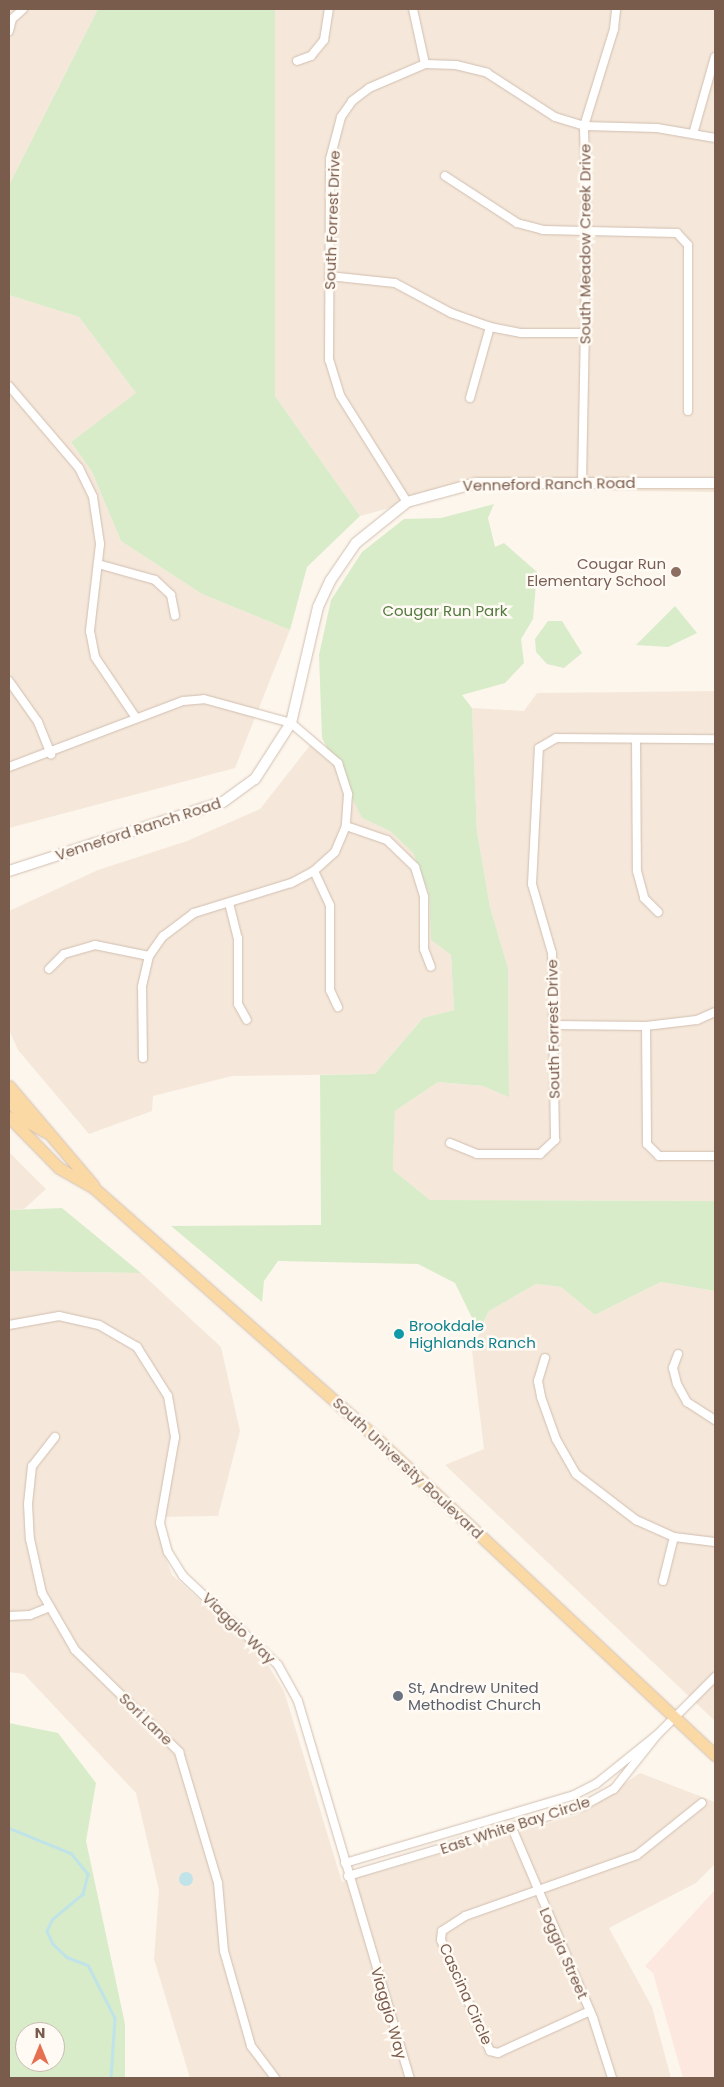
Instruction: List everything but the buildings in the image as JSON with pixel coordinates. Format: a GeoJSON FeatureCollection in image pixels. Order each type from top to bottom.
{"type":"FeatureCollection","features":[{"type":"Feature","properties":{"kind":"main road","name":"South University Boulevard"},"geometry":{"type":"LineString","coordinates":[[9,1086],[54,1137],[94,1188],[360,1423],[715,1755]]}},
{"type":"Feature","properties":{"kind":"main road"},"geometry":{"type":"LineString","coordinates":[[9,1100],[26,1121],[54,1137]]}},
{"type":"Feature","properties":{"kind":"main road","name":"South University Boulevard"},"geometry":{"type":"LineString","coordinates":[[9,1117],[60,1168],[94,1188]]}},
{"type":"Feature","properties":{"kind":"street"},"geometry":{"type":"LineString","coordinates":[[9,31],[12,19],[23,9]]}},
{"type":"Feature","properties":{"kind":"street"},"geometry":{"type":"LineString","coordinates":[[297,61],[311,56],[324,40],[329,9]]}},
{"type":"Feature","properties":{"kind":"street"},"geometry":{"type":"LineString","coordinates":[[413,9],[425,64]]}},
{"type":"Feature","properties":{"kind":"street","name":"South Meadow Creek Drive"},"geometry":{"type":"LineString","coordinates":[[582,482],[580,411],[586,333],[587,230],[584,126],[614,29],[616,9]]}},
{"type":"Feature","properties":{"kind":"street"},"geometry":{"type":"LineString","coordinates":[[693,134],[715,57]]}},
{"type":"Feature","properties":{"kind":"street","name":"South Forrest Drive"},"geometry":{"type":"LineString","coordinates":[[407,502],[340,395],[330,360],[330,159],[342,117],[369,88],[425,64],[456,65],[487,73],[555,117],[584,126],[693,134],[715,138]]}},
{"type":"Feature","properties":{"kind":"street"},"geometry":{"type":"LineString","coordinates":[[445,176],[517,223],[543,230],[677,233],[688,245],[688,410]]}},
{"type":"Feature","properties":{"kind":"street"},"geometry":{"type":"LineString","coordinates":[[330,276],[395,283],[451,313],[490,327],[521,333],[586,333]]}},
{"type":"Feature","properties":{"kind":"street"},"geometry":{"type":"LineString","coordinates":[[470,398],[490,327]]}},
{"type":"Feature","properties":{"kind":"street"},"geometry":{"type":"LineString","coordinates":[[9,386],[79,468],[97,515],[98,564],[90,610],[95,656],[136,718]]}},
{"type":"Feature","properties":{"kind":"street","name":"Venneford Ranch Road"},"geometry":{"type":"LineString","coordinates":[[9,871],[224,802],[266,768],[291,723],[318,607],[330,581],[356,543],[407,502],[458,485],[582,482],[715,483]]}},
{"type":"Feature","properties":{"kind":"street"},"geometry":{"type":"LineString","coordinates":[[98,564],[155,580],[171,595],[175,616]]}},
{"type":"Feature","properties":{"kind":"street"},"geometry":{"type":"LineString","coordinates":[[9,681],[38,722],[51,754]]}},
{"type":"Feature","properties":{"kind":"street"},"geometry":{"type":"LineString","coordinates":[[9,768],[51,754],[136,718],[183,701],[204,699],[291,723],[338,763],[348,794],[346,826],[334,852],[314,871],[179,922],[149,956],[142,986],[143,1058]]}},
{"type":"Feature","properties":{"kind":"street","name":"South Forrest Drive"},"geometry":{"type":"LineString","coordinates":[[450,1143],[477,1154],[540,1154],[549,1149],[555,1140],[552,953],[532,884],[536,754],[556,738],[715,739]]}},
{"type":"Feature","properties":{"kind":"street"},"geometry":{"type":"LineString","coordinates":[[636,739],[637,871],[644,898],[658,912]]}},
{"type":"Feature","properties":{"kind":"street"},"geometry":{"type":"LineString","coordinates":[[346,826],[387,840],[414,867],[424,897],[424,949],[431,966]]}},
{"type":"Feature","properties":{"kind":"street"},"geometry":{"type":"LineString","coordinates":[[314,871],[330,906],[330,990],[338,1007]]}},
{"type":"Feature","properties":{"kind":"street"},"geometry":{"type":"LineString","coordinates":[[229,903],[238,938],[238,1004],[248,1020]]}},
{"type":"Feature","properties":{"kind":"street"},"geometry":{"type":"LineString","coordinates":[[49,970],[64,954],[95,945],[149,956]]}},
{"type":"Feature","properties":{"kind":"street"},"geometry":{"type":"LineString","coordinates":[[553,1025],[646,1026],[697,1020],[715,1012]]}},
{"type":"Feature","properties":{"kind":"street"},"geometry":{"type":"LineString","coordinates":[[646,1026],[648,1144],[659,1156],[715,1156]]}},
{"type":"Feature","properties":{"kind":"street","name":"Viaggio Way"},"geometry":{"type":"LineString","coordinates":[[9,1325],[60,1316],[99,1324],[137,1348],[168,1396],[175,1437],[160,1523],[168,1552],[183,1576],[278,1665],[298,1701],[409,2078]]}},
{"type":"Feature","properties":{"kind":"street"},"geometry":{"type":"LineString","coordinates":[[678,1354],[673,1368],[677,1384],[687,1402],[715,1420]]}},
{"type":"Feature","properties":{"kind":"street"},"geometry":{"type":"LineString","coordinates":[[545,1358],[538,1381],[541,1397],[556,1439],[576,1474],[636,1520],[674,1537],[715,1542]]}},
{"type":"Feature","properties":{"kind":"street","name":"Sori Lane"},"geometry":{"type":"LineString","coordinates":[[55,1437],[32,1466],[28,1504],[30,1539],[47,1608],[75,1650],[179,1752],[218,1883],[224,1951],[251,2046],[275,2078]]}},
{"type":"Feature","properties":{"kind":"street"},"geometry":{"type":"LineString","coordinates":[[663,1581],[674,1537]]}},
{"type":"Feature","properties":{"kind":"street"},"geometry":{"type":"LineString","coordinates":[[9,1616],[30,1615],[47,1608]]}},
{"type":"Feature","properties":{"kind":"street"},"geometry":{"type":"LineString","coordinates":[[345,1863],[574,1795],[596,1784],[657,1735],[690,1699],[715,1677]]}},
{"type":"Feature","properties":{"kind":"street","name":"East White Bay Circle"},"geometry":{"type":"LineString","coordinates":[[348,1876],[584,1806],[614,1789],[638,1764],[657,1735]]}},
{"type":"Feature","properties":{"kind":"street","name":"Cascina Circle"},"geometry":{"type":"LineString","coordinates":[[590,2011],[498,2053],[490,2050],[441,1940],[442,1932],[465,1916],[637,1854],[702,1803]]}},
{"type":"Feature","properties":{"kind":"street","name":"Loggia Street"},"geometry":{"type":"LineString","coordinates":[[512,1828],[536,1889],[590,2011],[612,2078]]}},
{"type":"Feature","properties":{"kind":"shaded area"},"geometry":{"type":"Polygon","coordinates":[[[9,9],[98,9],[9,185],[9,9]]]}},
{"type":"Feature","properties":{"kind":"shaded area"},"geometry":{"type":"Polygon","coordinates":[[[275,9],[715,9],[715,492],[460,489],[360,516],[275,396],[275,9]]]}},
{"type":"Feature","properties":{"kind":"shaded area"},"geometry":{"type":"Polygon","coordinates":[[[9,295],[79,317],[137,394],[71,442],[92,472],[121,541],[202,594],[290,630],[235,768],[9,828],[9,295]]]}},
{"type":"Feature","properties":{"kind":"shaded area"},"geometry":{"type":"Polygon","coordinates":[[[715,691],[715,1201],[430,1200],[393,1170],[395,1111],[438,1082],[483,1086],[509,1096],[508,968],[490,907],[477,831],[472,708],[524,711],[537,693],[715,691]]]}},
{"type":"Feature","properties":{"kind":"shaded area"},"geometry":{"type":"Polygon","coordinates":[[[315,739],[338,763],[362,818],[390,831],[413,853],[429,893],[431,940],[451,955],[454,1010],[423,1018],[375,1074],[232,1076],[153,1096],[152,1111],[89,1134],[18,1050],[9,1030],[9,911],[98,870],[187,841],[260,809],[315,739]]]}},
{"type":"Feature","properties":{"kind":"shaded area"},"geometry":{"type":"Polygon","coordinates":[[[9,1152],[46,1189],[24,1209],[9,1210],[9,1152]]]}},
{"type":"Feature","properties":{"kind":"shaded area"},"geometry":{"type":"Polygon","coordinates":[[[9,1271],[141,1273],[221,1347],[240,1431],[218,1516],[155,1517],[163,1550],[172,1575],[263,1657],[284,1691],[342,1882],[577,1815],[640,1773],[715,1802],[715,1864],[696,1883],[609,1928],[652,2007],[671,2078],[190,2078],[154,1959],[159,1890],[136,1793],[24,1674],[9,1672],[9,1271]]]}},
{"type":"Feature","properties":{"kind":"shaded area"},"geometry":{"type":"Polygon","coordinates":[[[661,1282],[715,1291],[715,1721],[445,1465],[484,1449],[472,1351],[489,1311],[536,1284],[561,1287],[595,1315],[661,1282]]]}},
{"type":"Feature","properties":{"kind":"shaded area"},"geometry":{"type":"Polygon","coordinates":[[[715,1890],[715,2078],[683,2078],[653,1973],[645,1966],[715,1890]]]}},
{"type":"Feature","properties":{"kind":"green space"},"geometry":{"type":"Polygon","coordinates":[[[98,9],[275,9],[275,396],[360,516],[307,567],[290,630],[202,594],[121,541],[92,472],[71,442],[136,393],[79,317],[9,295],[9,185],[98,9]]]}},
{"type":"Feature","properties":{"kind":"green space","name":"Cougar Run Park"},"geometry":{"type":"Polygon","coordinates":[[[494,504],[488,518],[495,547],[504,543],[537,572],[533,619],[521,639],[524,663],[505,683],[462,695],[472,708],[477,831],[490,907],[508,968],[509,1097],[483,1086],[438,1082],[395,1111],[393,1170],[430,1200],[715,1201],[715,1291],[661,1282],[595,1315],[561,1287],[536,1284],[489,1311],[479,1332],[455,1283],[418,1264],[278,1261],[264,1281],[262,1302],[171,1226],[321,1225],[320,1075],[375,1074],[423,1018],[454,1010],[451,955],[431,940],[429,893],[413,853],[390,831],[362,818],[322,738],[319,655],[331,600],[362,552],[404,519],[441,518],[494,504]]]}},
{"type":"Feature","properties":{"kind":"green space"},"geometry":{"type":"Polygon","coordinates":[[[675,606],[697,633],[668,647],[636,645],[675,606]]]}},
{"type":"Feature","properties":{"kind":"green space"},"geometry":{"type":"Polygon","coordinates":[[[548,621],[562,621],[582,653],[564,668],[547,664],[536,652],[535,639],[548,621]]]}},
{"type":"Feature","properties":{"kind":"green space"},"geometry":{"type":"Polygon","coordinates":[[[62,1208],[141,1273],[9,1271],[9,1210],[62,1208]]]}},
{"type":"Feature","properties":{"kind":"green space"},"geometry":{"type":"Polygon","coordinates":[[[9,1723],[58,1733],[96,1783],[86,1841],[125,2024],[125,2078],[9,2078],[9,1723]]]}},
{"type":"Feature","properties":{"kind":"water"},"geometry":{"type":"Polygon","coordinates":[[[183,1872],[189,1872],[193,1879],[189,1886],[183,1886],[179,1882],[179,1876],[183,1872]]]}},
{"type":"Feature","properties":{"kind":"waterway"},"geometry":{"type":"LineString","coordinates":[[9,1828],[71,1853],[88,1874],[83,1894],[53,1919],[47,1931],[53,1944],[67,1957],[88,1965],[115,2018],[111,2078]]}},
{"type":"Feature","properties":{"kind":"place","name":"Cougar Run Elementary School"},"geometry":{"type":"Point","coordinates":[676,572]}},
{"type":"Feature","properties":{"kind":"place","name":"Brookdale Highlands Ranch"},"geometry":{"type":"Point","coordinates":[399,1334]}},
{"type":"Feature","properties":{"kind":"place","name":"St, Andrew United Methodist Church"},"geometry":{"type":"Point","coordinates":[398,1696]}}]}
